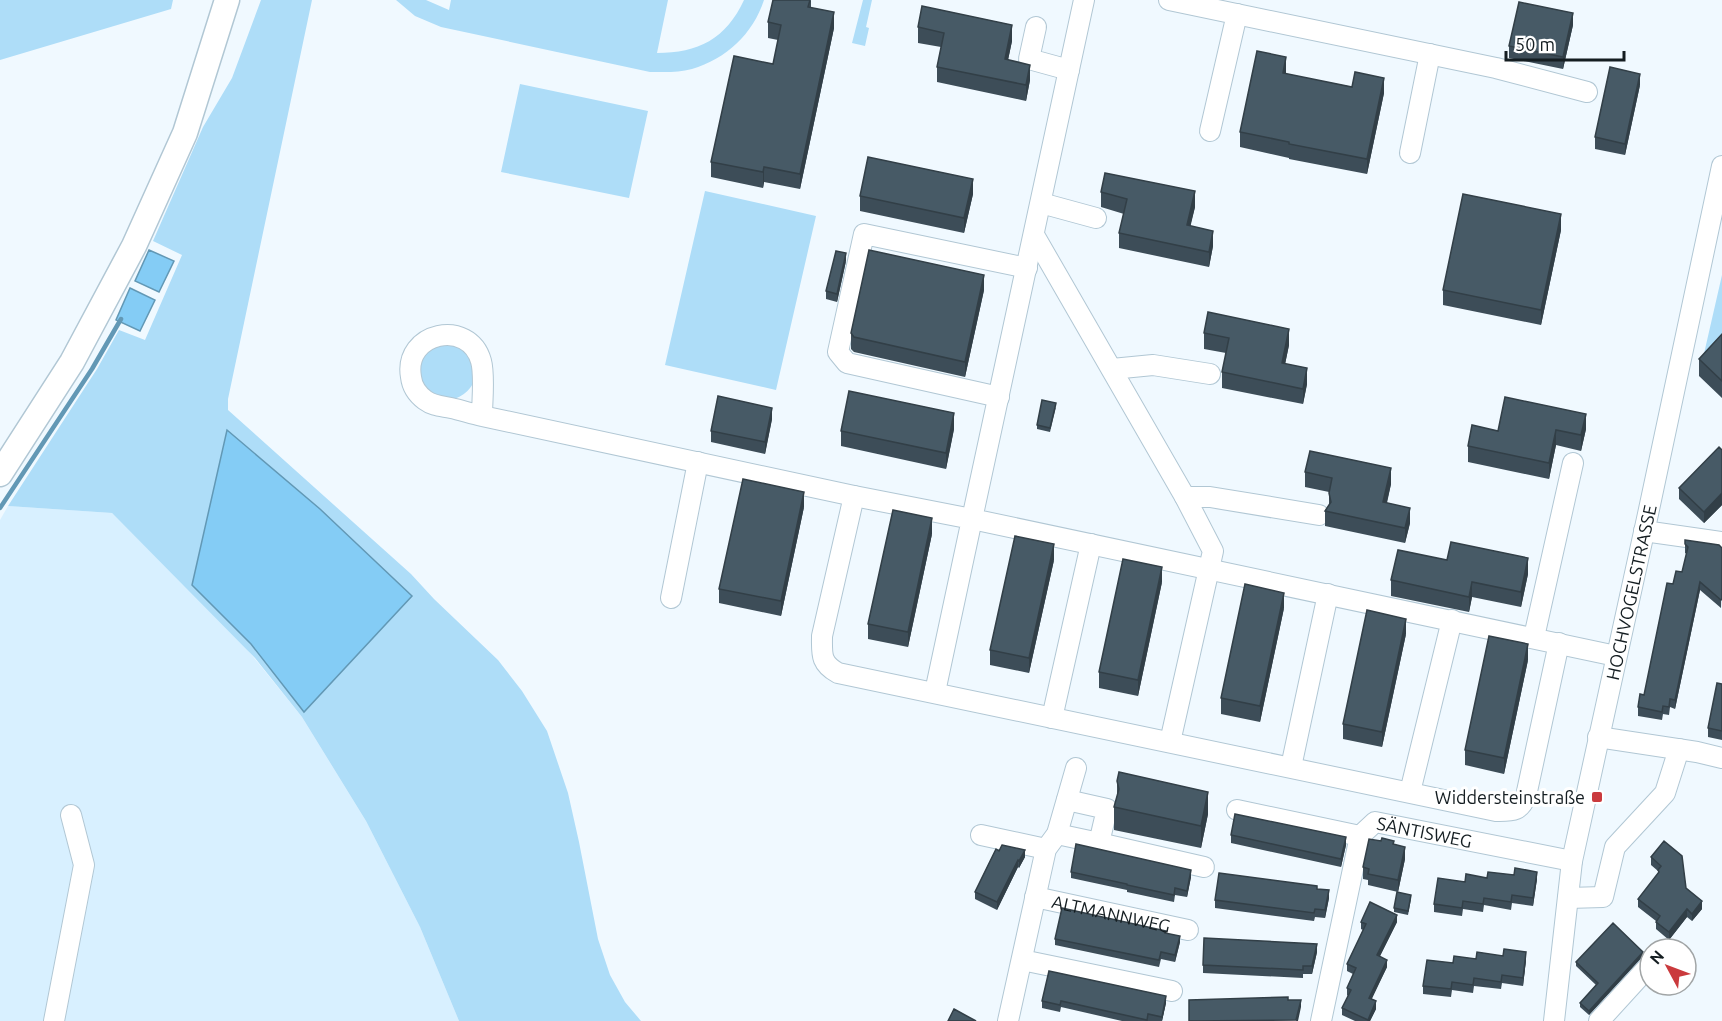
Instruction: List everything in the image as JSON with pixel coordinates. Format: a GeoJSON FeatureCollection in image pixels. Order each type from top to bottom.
{"type":"FeatureCollection","features":[{"type":"Feature","properties":{"kind":"main road"},"geometry":{"type":"LineString","coordinates":[[0,474],[72,362],[135,246],[185,133],[227,0]]}},
{"type":"Feature","properties":{"kind":"street"},"geometry":{"type":"LineString","coordinates":[[935,692],[1084,0]]}},
{"type":"Feature","properties":{"kind":"street"},"geometry":{"type":"LineString","coordinates":[[1169,0],[1200,3],[1237,14],[1496,68],[1587,92]]}},
{"type":"Feature","properties":{"kind":"street"},"geometry":{"type":"LineString","coordinates":[[1210,130],[1237,14]]}},
{"type":"Feature","properties":{"kind":"street"},"geometry":{"type":"LineString","coordinates":[[1036,27],[1029,59],[1069,70]]}},
{"type":"Feature","properties":{"kind":"street"},"geometry":{"type":"LineString","coordinates":[[1410,153],[1430,54]]}},
{"type":"Feature","properties":{"kind":"street","name":"HOCHVOGELSTRASSE"},"geometry":{"type":"LineString","coordinates":[[1554,1021],[1572,861],[1644,531],[1715,229],[1722,166]]}},
{"type":"Feature","properties":{"kind":"street"},"geometry":{"type":"LineString","coordinates":[[1041,203],[1096,218]]}},
{"type":"Feature","properties":{"kind":"street"},"geometry":{"type":"LineString","coordinates":[[999,397],[847,363],[838,352],[864,234],[1027,267]]}},
{"type":"Feature","properties":{"kind":"street"},"geometry":{"type":"LineString","coordinates":[[1034,235],[1185,497],[1213,551],[1170,742]]}},
{"type":"Feature","properties":{"kind":"street"},"geometry":{"type":"LineString","coordinates":[[482,416],[483,368],[476,350],[468,342],[453,335],[444,334],[434,336],[418,347],[413,355],[410,374],[416,392],[430,404],[440,407],[449,407],[482,416],[854,496],[1616,656]]}},
{"type":"Feature","properties":{"kind":"street"},"geometry":{"type":"LineString","coordinates":[[1112,369],[1154,365],[1210,374]]}},
{"type":"Feature","properties":{"kind":"street"},"geometry":{"type":"LineString","coordinates":[[671,598],[698,462]]}},
{"type":"Feature","properties":{"kind":"street"},"geometry":{"type":"LineString","coordinates":[[1534,637],[1573,463]]}},
{"type":"Feature","properties":{"kind":"street"},"geometry":{"type":"LineString","coordinates":[[854,496],[822,636],[822,657],[828,667],[838,673],[1496,811],[1512,811],[1523,805],[1559,643]]}},
{"type":"Feature","properties":{"kind":"street"},"geometry":{"type":"LineString","coordinates":[[1185,497],[1210,497],[1318,515]]}},
{"type":"Feature","properties":{"kind":"street"},"geometry":{"type":"LineString","coordinates":[[1644,531],[1722,542]]}},
{"type":"Feature","properties":{"kind":"street"},"geometry":{"type":"LineString","coordinates":[[1052,718],[1091,544]]}},
{"type":"Feature","properties":{"kind":"street"},"geometry":{"type":"LineString","coordinates":[[1292,767],[1328,594]]}},
{"type":"Feature","properties":{"kind":"street"},"geometry":{"type":"LineString","coordinates":[[1410,792],[1452,620]]}},
{"type":"Feature","properties":{"kind":"street"},"geometry":{"type":"LineString","coordinates":[[1598,737],[1722,758]]}},
{"type":"Feature","properties":{"kind":"street"},"geometry":{"type":"LineString","coordinates":[[1568,898],[1603,897],[1615,846],[1665,793],[1679,749]]}},
{"type":"Feature","properties":{"kind":"street","name":"ALTMANNWEG"},"geometry":{"type":"LineString","coordinates":[[1008,1021],[1035,897],[1076,768]]}},
{"type":"Feature","properties":{"kind":"street"},"geometry":{"type":"LineString","coordinates":[[1067,800],[1107,809],[1099,843]]}},
{"type":"Feature","properties":{"kind":"street"},"geometry":{"type":"LineString","coordinates":[[1237,810],[1360,836]]}},
{"type":"Feature","properties":{"kind":"street"},"geometry":{"type":"LineString","coordinates":[[54,1021],[84,865],[71,815]]}},
{"type":"Feature","properties":{"kind":"street","name":"SÄNTISWEG"},"geometry":{"type":"LineString","coordinates":[[1321,1021],[1360,836],[1375,822],[1572,861]]}},
{"type":"Feature","properties":{"kind":"street"},"geometry":{"type":"LineString","coordinates":[[981,835],[1052,842],[1099,843],[1204,867]]}},
{"type":"Feature","properties":{"kind":"street","name":"ALTMANNWEG"},"geometry":{"type":"LineString","coordinates":[[1035,897],[1188,930]]}},
{"type":"Feature","properties":{"kind":"street"},"geometry":{"type":"LineString","coordinates":[[1022,960],[1172,991]]}},
{"type":"Feature","properties":{"kind":"street"},"geometry":{"type":"LineString","coordinates":[[1599,1021],[1638,978]]}},
{"type":"Feature","properties":{"kind":"shaded area"},"geometry":{"type":"Polygon","coordinates":[[[0,0],[173,0],[171,9],[0,60],[0,0]]]}},
{"type":"Feature","properties":{"kind":"shaded area"},"geometry":{"type":"Polygon","coordinates":[[[261,0],[312,0],[228,399],[228,410],[411,574],[498,660],[522,691],[547,731],[568,793],[598,939],[610,975],[625,1002],[641,1021],[459,1021],[420,927],[366,821],[302,717],[255,658],[112,513],[8,506],[97,369],[119,330],[145,340],[182,255],[153,241],[203,127],[232,78],[261,0]]]}},
{"type":"Feature","properties":{"kind":"shaded area"},"geometry":{"type":"Polygon","coordinates":[[[396,0],[426,0],[449,10],[451,0],[668,0],[657,53],[698,47],[729,25],[744,0],[764,0],[753,24],[737,44],[716,59],[682,71],[650,72],[441,27],[415,16],[396,0]]]}},
{"type":"Feature","properties":{"kind":"shaded area"},"geometry":{"type":"Polygon","coordinates":[[[863,0],[872,0],[866,27],[869,28],[865,46],[852,43],[863,0]]]}},
{"type":"Feature","properties":{"kind":"shaded area"},"geometry":{"type":"Polygon","coordinates":[[[520,84],[648,111],[629,198],[501,172],[520,84]]]}},
{"type":"Feature","properties":{"kind":"shaded area"},"geometry":{"type":"Polygon","coordinates":[[[705,191],[816,216],[776,390],[665,365],[705,191]]]}},
{"type":"Feature","properties":{"kind":"shaded area"},"geometry":{"type":"Polygon","coordinates":[[[149,250],[174,261],[159,292],[135,281],[149,250]]]}},
{"type":"Feature","properties":{"kind":"shaded area"},"geometry":{"type":"Polygon","coordinates":[[[1722,275],[1722,337],[1703,358],[1722,275]]]}},
{"type":"Feature","properties":{"kind":"shaded area"},"geometry":{"type":"Polygon","coordinates":[[[130,288],[155,300],[140,331],[116,320],[130,288]]]}},
{"type":"Feature","properties":{"kind":"shaded area"},"geometry":{"type":"Polygon","coordinates":[[[452,341],[472,356],[474,380],[465,393],[455,399],[444,400],[434,397],[420,385],[418,360],[422,353],[452,341]]]}},
{"type":"Feature","properties":{"kind":"shaded area"},"geometry":{"type":"Polygon","coordinates":[[[227,430],[320,509],[412,596],[304,712],[251,644],[192,585],[227,430]]]}},
{"type":"Feature","properties":{"kind":"shaded area"},"geometry":{"type":"Polygon","coordinates":[[[8,506],[112,513],[246,648],[302,717],[366,821],[420,927],[459,1021],[0,1021],[0,520],[8,506]]]}},
{"type":"Feature","properties":{"kind":"building"},"geometry":{"type":"Polygon","coordinates":[[[773,0],[810,0],[808,7],[834,12],[800,174],[764,167],[763,172],[711,162],[734,56],[773,64],[781,25],[768,22],[773,0]]]}},
{"type":"Feature","properties":{"kind":"building"},"geometry":{"type":"Polygon","coordinates":[[[1519,2],[1573,13],[1563,57],[1509,46],[1519,2]]]}},
{"type":"Feature","properties":{"kind":"building"},"geometry":{"type":"Polygon","coordinates":[[[922,6],[1012,25],[1005,59],[1030,65],[1026,85],[937,67],[944,33],[918,27],[922,6]]]}},
{"type":"Feature","properties":{"kind":"building"},"geometry":{"type":"Polygon","coordinates":[[[1257,51],[1286,57],[1283,73],[1352,87],[1355,72],[1384,78],[1367,159],[1240,132],[1257,51]]]}},
{"type":"Feature","properties":{"kind":"building"},"geometry":{"type":"Polygon","coordinates":[[[1610,67],[1640,74],[1625,144],[1595,137],[1610,67]]]}},
{"type":"Feature","properties":{"kind":"building"},"geometry":{"type":"Polygon","coordinates":[[[868,157],[973,179],[964,218],[860,196],[868,157]]]}},
{"type":"Feature","properties":{"kind":"building"},"geometry":{"type":"Polygon","coordinates":[[[1105,173],[1195,191],[1187,225],[1213,231],[1209,252],[1119,233],[1127,199],[1101,192],[1105,173]]]}},
{"type":"Feature","properties":{"kind":"building"},"geometry":{"type":"Polygon","coordinates":[[[1463,194],[1561,214],[1541,310],[1443,290],[1463,194]]]}},
{"type":"Feature","properties":{"kind":"building"},"geometry":{"type":"Polygon","coordinates":[[[869,250],[984,275],[965,362],[854,337],[851,333],[869,250]]]}},
{"type":"Feature","properties":{"kind":"building"},"geometry":{"type":"Polygon","coordinates":[[[836,251],[846,253],[837,294],[826,291],[836,251]]]}},
{"type":"Feature","properties":{"kind":"building"},"geometry":{"type":"Polygon","coordinates":[[[1208,312],[1289,329],[1282,363],[1307,368],[1303,389],[1222,372],[1229,338],[1204,333],[1208,312]]]}},
{"type":"Feature","properties":{"kind":"building"},"geometry":{"type":"Polygon","coordinates":[[[1722,334],[1722,381],[1699,359],[1722,334]]]}},
{"type":"Feature","properties":{"kind":"building"},"geometry":{"type":"Polygon","coordinates":[[[849,391],[954,413],[946,453],[841,431],[849,391]]]}},
{"type":"Feature","properties":{"kind":"building"},"geometry":{"type":"Polygon","coordinates":[[[718,396],[772,408],[765,442],[711,431],[718,396]]]}},
{"type":"Feature","properties":{"kind":"building"},"geometry":{"type":"Polygon","coordinates":[[[1505,397],[1586,414],[1581,435],[1556,430],[1549,463],[1468,446],[1472,425],[1498,431],[1505,397]]]}},
{"type":"Feature","properties":{"kind":"building"},"geometry":{"type":"Polygon","coordinates":[[[1042,400],[1056,403],[1050,428],[1037,425],[1042,400]]]}},
{"type":"Feature","properties":{"kind":"building"},"geometry":{"type":"Polygon","coordinates":[[[1719,447],[1722,450],[1722,493],[1704,512],[1679,488],[1719,447]]]}},
{"type":"Feature","properties":{"kind":"building"},"geometry":{"type":"Polygon","coordinates":[[[1310,451],[1391,468],[1383,502],[1410,508],[1405,528],[1325,511],[1331,502],[1329,493],[1332,478],[1305,472],[1310,451]]]}},
{"type":"Feature","properties":{"kind":"building"},"geometry":{"type":"Polygon","coordinates":[[[743,479],[804,492],[781,601],[719,589],[743,479]]]}},
{"type":"Feature","properties":{"kind":"building"},"geometry":{"type":"Polygon","coordinates":[[[893,510],[932,518],[908,632],[868,624],[893,510]]]}},
{"type":"Feature","properties":{"kind":"building"},"geometry":{"type":"Polygon","coordinates":[[[1015,536],[1054,544],[1029,658],[990,650],[1015,536]]]}},
{"type":"Feature","properties":{"kind":"building"},"geometry":{"type":"Polygon","coordinates":[[[1685,540],[1719,545],[1722,548],[1722,599],[1700,582],[1675,700],[1670,699],[1669,707],[1663,706],[1662,712],[1638,707],[1640,694],[1644,695],[1667,583],[1673,584],[1676,571],[1682,572],[1688,547],[1685,540]]]}},
{"type":"Feature","properties":{"kind":"building"},"geometry":{"type":"Polygon","coordinates":[[[1451,542],[1528,558],[1521,592],[1472,582],[1469,597],[1391,580],[1398,550],[1447,560],[1451,542]]]}},
{"type":"Feature","properties":{"kind":"building"},"geometry":{"type":"Polygon","coordinates":[[[1123,559],[1162,567],[1138,680],[1099,672],[1123,559]]]}},
{"type":"Feature","properties":{"kind":"building"},"geometry":{"type":"Polygon","coordinates":[[[1245,584],[1284,593],[1260,706],[1221,698],[1245,584]]]}},
{"type":"Feature","properties":{"kind":"building"},"geometry":{"type":"Polygon","coordinates":[[[1367,610],[1406,619],[1382,732],[1343,724],[1367,610]]]}},
{"type":"Feature","properties":{"kind":"building"},"geometry":{"type":"Polygon","coordinates":[[[1489,636],[1528,644],[1504,758],[1465,750],[1489,636]]]}},
{"type":"Feature","properties":{"kind":"building"},"geometry":{"type":"Polygon","coordinates":[[[1717,683],[1722,684],[1722,731],[1708,728],[1717,683]]]}},
{"type":"Feature","properties":{"kind":"building"},"geometry":{"type":"Polygon","coordinates":[[[1119,772],[1208,792],[1201,826],[1114,807],[1119,789],[1117,781],[1119,772]]]}},
{"type":"Feature","properties":{"kind":"building"},"geometry":{"type":"Polygon","coordinates":[[[1235,814],[1346,837],[1341,859],[1231,835],[1235,814]]]}},
{"type":"Feature","properties":{"kind":"building"},"geometry":{"type":"Polygon","coordinates":[[[1382,838],[1405,847],[1398,880],[1368,874],[1369,869],[1363,867],[1369,839],[1381,841],[1382,838]]]}},
{"type":"Feature","properties":{"kind":"building"},"geometry":{"type":"Polygon","coordinates":[[[1664,841],[1682,856],[1686,888],[1702,901],[1692,914],[1687,909],[1669,932],[1656,922],[1660,916],[1638,899],[1659,872],[1661,866],[1651,857],[1664,841]]]}},
{"type":"Feature","properties":{"kind":"building"},"geometry":{"type":"Polygon","coordinates":[[[1076,844],[1191,870],[1187,891],[1175,888],[1174,895],[1071,872],[1076,844]]]}},
{"type":"Feature","properties":{"kind":"building"},"geometry":{"type":"Polygon","coordinates":[[[1002,845],[1025,850],[997,902],[975,892],[996,849],[999,851],[1002,845]]]}},
{"type":"Feature","properties":{"kind":"building"},"geometry":{"type":"Polygon","coordinates":[[[1515,868],[1537,872],[1533,898],[1512,895],[1511,902],[1484,898],[1483,904],[1463,901],[1462,908],[1434,904],[1438,878],[1465,882],[1466,874],[1487,878],[1488,872],[1514,875],[1515,868]]]}},
{"type":"Feature","properties":{"kind":"building"},"geometry":{"type":"Polygon","coordinates":[[[1219,873],[1317,886],[1317,889],[1329,890],[1325,910],[1315,909],[1314,913],[1215,900],[1219,873]]]}},
{"type":"Feature","properties":{"kind":"building"},"geometry":{"type":"Polygon","coordinates":[[[1397,892],[1411,895],[1408,911],[1394,908],[1397,892]]]}},
{"type":"Feature","properties":{"kind":"building"},"geometry":{"type":"Polygon","coordinates":[[[1370,902],[1397,915],[1377,955],[1387,960],[1369,998],[1376,1001],[1368,1020],[1342,1008],[1351,990],[1347,988],[1356,968],[1347,964],[1366,924],[1361,922],[1370,902]]]}},
{"type":"Feature","properties":{"kind":"building"},"geometry":{"type":"Polygon","coordinates":[[[1062,908],[1180,936],[1175,955],[1161,952],[1159,960],[1055,939],[1062,908]]]}},
{"type":"Feature","properties":{"kind":"building"},"geometry":{"type":"Polygon","coordinates":[[[1613,923],[1638,947],[1638,957],[1589,1011],[1580,1003],[1598,983],[1576,962],[1613,923]]]}},
{"type":"Feature","properties":{"kind":"building"},"geometry":{"type":"Polygon","coordinates":[[[1204,938],[1317,944],[1312,966],[1303,966],[1303,970],[1203,965],[1204,938]]]}},
{"type":"Feature","properties":{"kind":"building"},"geometry":{"type":"Polygon","coordinates":[[[1504,949],[1526,952],[1523,978],[1502,975],[1501,982],[1474,978],[1473,985],[1452,982],[1451,989],[1423,986],[1427,960],[1453,963],[1454,956],[1476,959],[1477,952],[1503,956],[1504,949]]]}},
{"type":"Feature","properties":{"kind":"building"},"geometry":{"type":"Polygon","coordinates":[[[1049,971],[1166,996],[1162,1017],[1148,1014],[1147,1020],[1061,1001],[1060,1005],[1042,1001],[1049,971]]]}},
{"type":"Feature","properties":{"kind":"building"},"geometry":{"type":"Polygon","coordinates":[[[1288,997],[1288,1000],[1301,1000],[1296,1020],[1189,1021],[1189,1000],[1288,997]]]}},
{"type":"Feature","properties":{"kind":"building"},"geometry":{"type":"Polygon","coordinates":[[[954,1009],[976,1021],[948,1021],[954,1009]]]}},
{"type":"Feature","properties":{"kind":"waterway"},"geometry":{"type":"LineString","coordinates":[[0,508],[92,369],[121,319]]}},
{"type":"Feature","properties":{"kind":"place","name":"Widdersteinstraße"},"geometry":{"type":"Point","coordinates":[1597,797]}}]}
